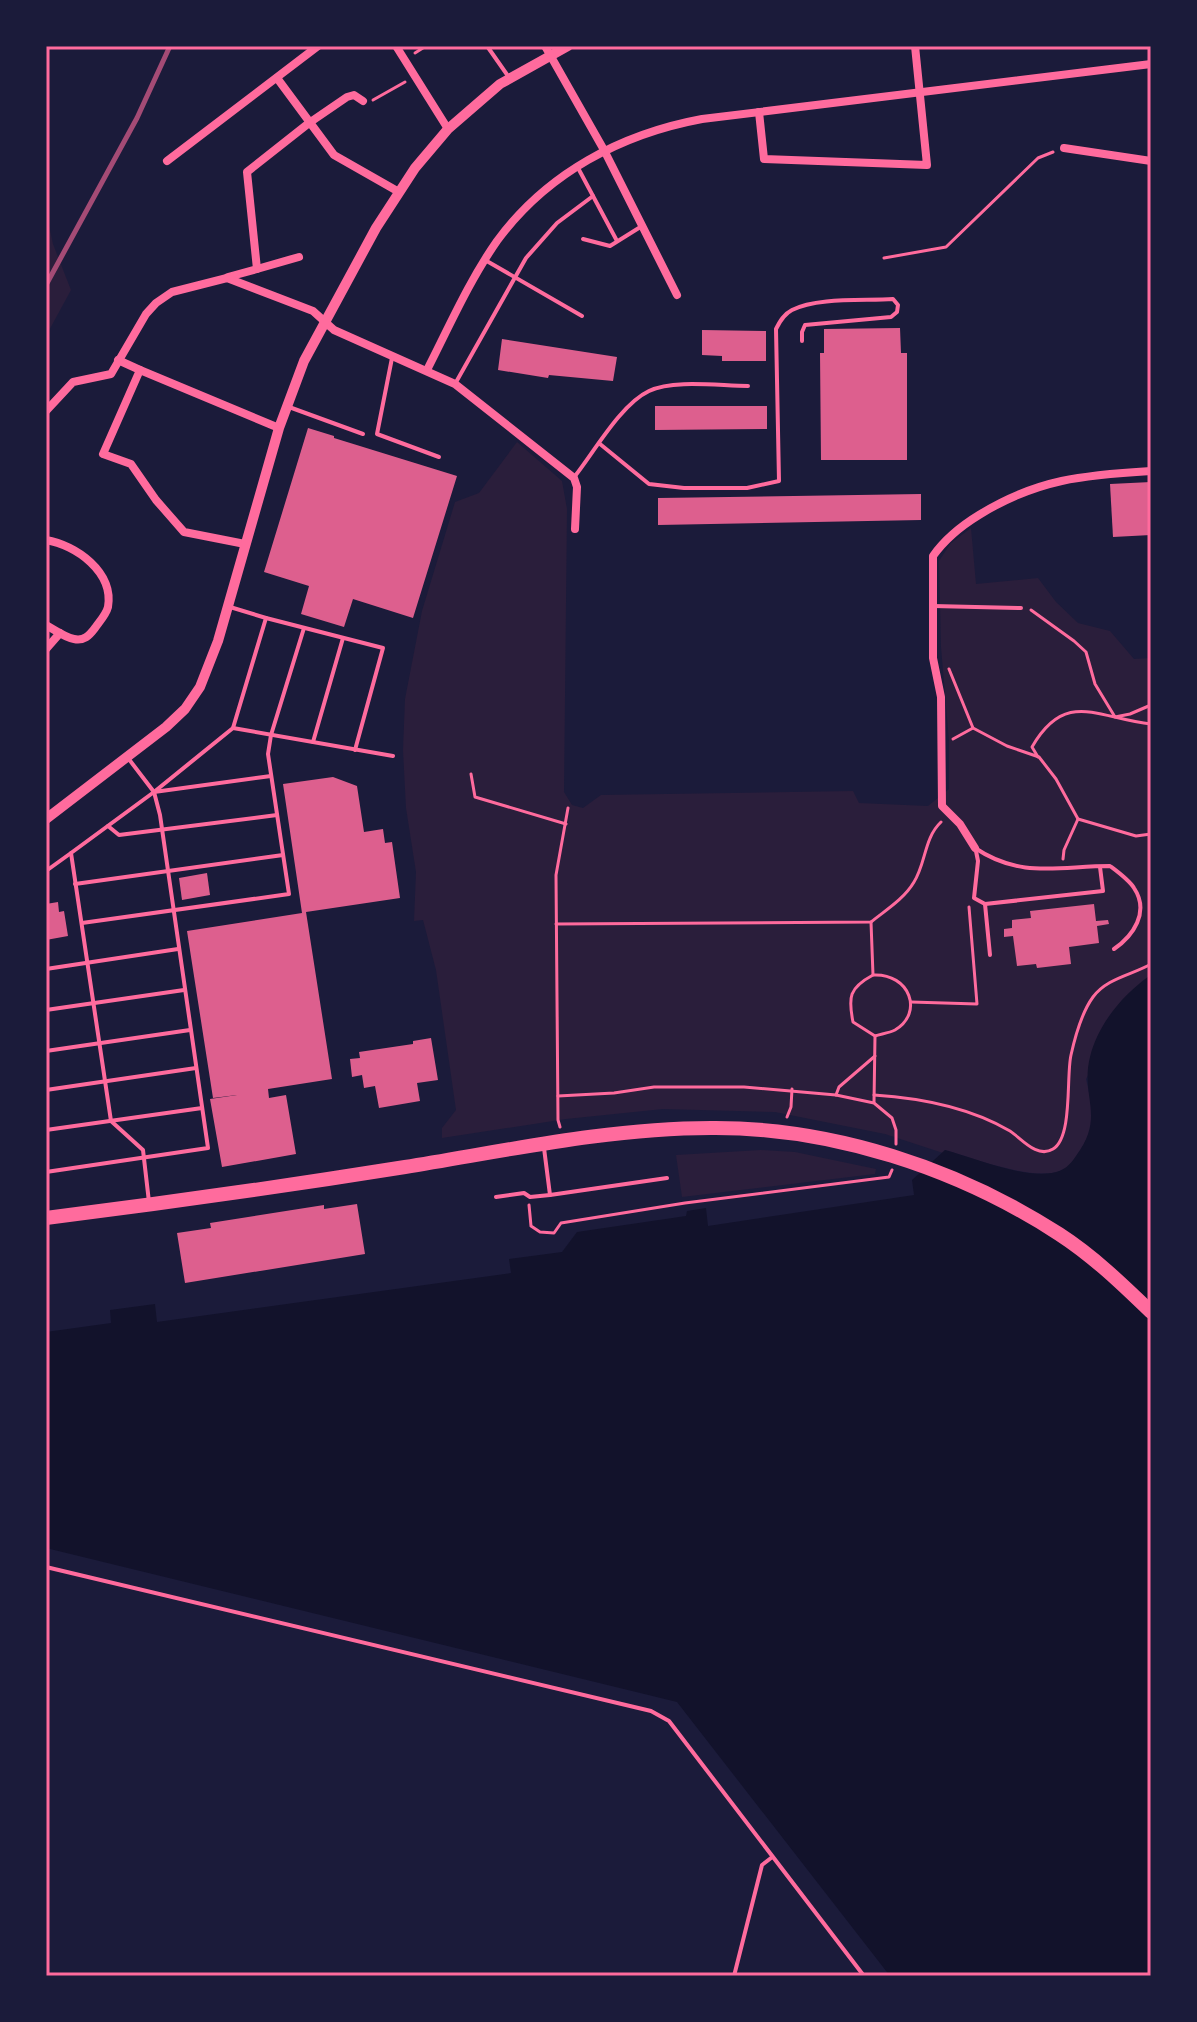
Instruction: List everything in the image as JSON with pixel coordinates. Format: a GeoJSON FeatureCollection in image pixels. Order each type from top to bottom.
{"type":"FeatureCollection","features":[{"type":"Feature","properties":{"kind":"highway"},"geometry":{"type":"LineString","coordinates":[[46,1220],[629,1133],[712,1128],[780,1133],[881,1153],[965,1183],[1026,1214],[1093,1259],[1151,1312]]}},
{"type":"Feature","properties":{"kind":"street"},"geometry":{"type":"LineString","coordinates":[[167,161],[318,46]]}},
{"type":"Feature","properties":{"kind":"street"},"geometry":{"type":"LineString","coordinates":[[396,46],[448,129]]}},
{"type":"Feature","properties":{"kind":"street"},"geometry":{"type":"LineString","coordinates":[[46,819],[166,727],[185,709],[200,687],[210,666],[279,428],[304,361],[324,320],[399,192],[427,152],[448,129],[547,50],[568,46]]}},
{"type":"Feature","properties":{"kind":"street"},"geometry":{"type":"LineString","coordinates":[[759,112],[764,159],[927,165],[915,46]]}},
{"type":"Feature","properties":{"kind":"street"},"geometry":{"type":"LineString","coordinates":[[547,50],[604,150],[677,295]]}},
{"type":"Feature","properties":{"kind":"street"},"geometry":{"type":"LineString","coordinates":[[427,370],[485,260],[507,228],[531,203],[577,166],[636,136],[674,124],[759,112],[1151,64]]}},
{"type":"Feature","properties":{"kind":"street"},"geometry":{"type":"LineString","coordinates":[[277,78],[334,155],[399,192]]}},
{"type":"Feature","properties":{"kind":"street"},"geometry":{"type":"LineString","coordinates":[[257,269],[247,172],[347,97],[354,95],[363,101]]}},
{"type":"Feature","properties":{"kind":"street"},"geometry":{"type":"LineString","coordinates":[[1064,148],[1151,161]]}},
{"type":"Feature","properties":{"kind":"street"},"geometry":{"type":"LineString","coordinates":[[46,411],[73,382],[111,374],[146,314],[165,295],[299,257]]}},
{"type":"Feature","properties":{"kind":"street"},"geometry":{"type":"LineString","coordinates":[[223,278],[313,311],[334,330],[455,384],[574,478],[577,487],[575,529]]}},
{"type":"Feature","properties":{"kind":"street"},"geometry":{"type":"LineString","coordinates":[[118,360],[279,428]]}},
{"type":"Feature","properties":{"kind":"street"},"geometry":{"type":"LineString","coordinates":[[140,370],[103,454],[131,464],[156,500],[184,532],[245,544]]}},
{"type":"Feature","properties":{"kind":"street"},"geometry":{"type":"LineString","coordinates":[[975,848],[960,824],[942,806],[941,697],[933,658],[933,556],[942,543],[979,515],[1020,492],[1041,485],[1100,475],[1151,471]]}},
{"type":"Feature","properties":{"kind":"street"},"geometry":{"type":"LineString","coordinates":[[46,540],[63,543],[92,564],[101,576],[108,597],[106,613],[89,636],[74,639],[46,625]]}},
{"type":"Feature","properties":{"kind":"street"},"geometry":{"type":"LineString","coordinates":[[46,649],[60,633]]}},
{"type":"Feature","properties":{"kind":"lane"},"geometry":{"type":"LineString","coordinates":[[487,46],[509,78]]}},
{"type":"Feature","properties":{"kind":"lane"},"geometry":{"type":"LineString","coordinates":[[577,166],[617,241]]}},
{"type":"Feature","properties":{"kind":"lane"},"geometry":{"type":"LineString","coordinates":[[455,384],[514,277],[548,232],[593,196]]}},
{"type":"Feature","properties":{"kind":"lane"},"geometry":{"type":"LineString","coordinates":[[583,239],[610,246],[642,226]]}},
{"type":"Feature","properties":{"kind":"lane"},"geometry":{"type":"LineString","coordinates":[[485,260],[582,316]]}},
{"type":"Feature","properties":{"kind":"lane"},"geometry":{"type":"LineString","coordinates":[[600,444],[649,484],[684,488],[747,488],[779,481],[776,329],[780,320],[789,311],[807,304],[893,299],[898,305],[897,312],[891,317],[805,325],[802,341]]}},
{"type":"Feature","properties":{"kind":"lane"},"geometry":{"type":"LineString","coordinates":[[392,355],[377,434],[439,457]]}},
{"type":"Feature","properties":{"kind":"lane"},"geometry":{"type":"LineString","coordinates":[[574,478],[623,413],[647,392],[668,386],[748,386]]}},
{"type":"Feature","properties":{"kind":"lane"},"geometry":{"type":"LineString","coordinates":[[287,406],[363,434]]}},
{"type":"Feature","properties":{"kind":"lane"},"geometry":{"type":"LineString","coordinates":[[227,606],[383,648],[355,750]]}},
{"type":"Feature","properties":{"kind":"lane"},"geometry":{"type":"LineString","coordinates":[[933,606],[1021,608]]}},
{"type":"Feature","properties":{"kind":"lane"},"geometry":{"type":"LineString","coordinates":[[46,871],[154,792],[233,728],[266,618]]}},
{"type":"Feature","properties":{"kind":"lane"},"geometry":{"type":"LineString","coordinates":[[81,924],[289,894],[268,754],[304,628]]}},
{"type":"Feature","properties":{"kind":"lane"},"geometry":{"type":"LineString","coordinates":[[313,742],[343,638]]}},
{"type":"Feature","properties":{"kind":"lane"},"geometry":{"type":"LineString","coordinates":[[233,728],[393,756]]}},
{"type":"Feature","properties":{"kind":"lane"},"geometry":{"type":"LineString","coordinates":[[46,1172],[208,1148],[154,792],[127,757]]}},
{"type":"Feature","properties":{"kind":"lane"},"geometry":{"type":"LineString","coordinates":[[154,792],[271,776]]}},
{"type":"Feature","properties":{"kind":"lane"},"geometry":{"type":"LineString","coordinates":[[108,826],[119,835],[277,815]]}},
{"type":"Feature","properties":{"kind":"lane"},"geometry":{"type":"LineString","coordinates":[[975,848],[995,862],[1020,868],[1110,866],[1136,890],[1137,899],[1138,925],[1129,939],[1114,949]]}},
{"type":"Feature","properties":{"kind":"lane"},"geometry":{"type":"LineString","coordinates":[[975,848],[978,861],[974,898],[985,904],[1103,891],[1100,866]]}},
{"type":"Feature","properties":{"kind":"lane"},"geometry":{"type":"LineString","coordinates":[[71,853],[111,1121],[143,1150],[150,1204]]}},
{"type":"Feature","properties":{"kind":"lane"},"geometry":{"type":"LineString","coordinates":[[75,884],[283,855]]}},
{"type":"Feature","properties":{"kind":"lane"},"geometry":{"type":"LineString","coordinates":[[985,904],[990,955]]}},
{"type":"Feature","properties":{"kind":"lane"},"geometry":{"type":"LineString","coordinates":[[46,969],[178,949]]}},
{"type":"Feature","properties":{"kind":"lane"},"geometry":{"type":"LineString","coordinates":[[46,1010],[184,990]]}},
{"type":"Feature","properties":{"kind":"lane"},"geometry":{"type":"LineString","coordinates":[[46,1051],[190,1030]]}},
{"type":"Feature","properties":{"kind":"lane"},"geometry":{"type":"LineString","coordinates":[[46,1090],[196,1068]]}},
{"type":"Feature","properties":{"kind":"lane"},"geometry":{"type":"LineString","coordinates":[[46,1130],[202,1108]]}},
{"type":"Feature","properties":{"kind":"lane"},"geometry":{"type":"LineString","coordinates":[[543,1146],[550,1195]]}},
{"type":"Feature","properties":{"kind":"lane"},"geometry":{"type":"LineString","coordinates":[[496,1197],[524,1193],[530,1197],[550,1195],[667,1178]]}},
{"type":"Feature","properties":{"kind":"lane"},"geometry":{"type":"LineString","coordinates":[[46,1567],[651,1711],[669,1721],[864,1976]]}},
{"type":"Feature","properties":{"kind":"lane"},"geometry":{"type":"LineString","coordinates":[[734,1976],[762,1865],[771,1858]]}},
{"type":"Feature","properties":{"kind":"path"},"geometry":{"type":"LineString","coordinates":[[363,101],[366,104],[415,77]]}},
{"type":"Feature","properties":{"kind":"path"},"geometry":{"type":"LineString","coordinates":[[884,258],[946,247],[1038,158],[1064,148]]}},
{"type":"Feature","properties":{"kind":"path"},"geometry":{"type":"LineString","coordinates":[[1021,608],[1029,609],[1086,652],[1095,684],[1115,717]]}},
{"type":"Feature","properties":{"kind":"path"},"geometry":{"type":"LineString","coordinates":[[933,658],[948,668],[973,728],[1007,746],[1039,757]]}},
{"type":"Feature","properties":{"kind":"path"},"geometry":{"type":"LineString","coordinates":[[1115,717],[1151,705]]}},
{"type":"Feature","properties":{"kind":"path"},"geometry":{"type":"LineString","coordinates":[[1151,724],[1083,709],[1061,715],[1039,735],[1032,747],[1056,779],[1078,819],[1136,836],[1151,834]]}},
{"type":"Feature","properties":{"kind":"path"},"geometry":{"type":"LineString","coordinates":[[943,745],[973,728]]}},
{"type":"Feature","properties":{"kind":"path"},"geometry":{"type":"LineString","coordinates":[[471,774],[475,797],[566,824]]}},
{"type":"Feature","properties":{"kind":"path"},"geometry":{"type":"LineString","coordinates":[[560,1127],[556,875],[568,808]]}},
{"type":"Feature","properties":{"kind":"path"},"geometry":{"type":"LineString","coordinates":[[556,924],[871,922],[896,904],[915,881],[937,824],[952,815]]}},
{"type":"Feature","properties":{"kind":"path"},"geometry":{"type":"LineString","coordinates":[[1063,867],[1064,850],[1078,819]]}},
{"type":"Feature","properties":{"kind":"path"},"geometry":{"type":"LineString","coordinates":[[911,1002],[977,1004],[968,910],[974,898]]}},
{"type":"Feature","properties":{"kind":"path"},"geometry":{"type":"LineString","coordinates":[[871,922],[873,975]]}},
{"type":"Feature","properties":{"kind":"path"},"geometry":{"type":"LineString","coordinates":[[874,1095],[909,1097],[967,1111],[1012,1132],[1027,1146],[1044,1151],[1053,1149],[1061,1139],[1066,1120],[1071,1056],[1086,1010],[1094,995],[1111,982],[1151,964]]}},
{"type":"Feature","properties":{"kind":"path"},"geometry":{"type":"LineString","coordinates":[[886,974],[903,984],[911,1002],[906,1020],[894,1031],[875,1036],[853,1022],[850,1006],[851,994],[860,982],[873,975],[886,974]]}},
{"type":"Feature","properties":{"kind":"path"},"geometry":{"type":"LineString","coordinates":[[874,1103],[875,1036]]}},
{"type":"Feature","properties":{"kind":"path"},"geometry":{"type":"LineString","coordinates":[[836,1095],[839,1087],[875,1056]]}},
{"type":"Feature","properties":{"kind":"path"},"geometry":{"type":"LineString","coordinates":[[558,1096],[654,1087],[792,1089],[836,1095],[874,1103],[892,1118],[896,1130],[896,1149]]}},
{"type":"Feature","properties":{"kind":"path"},"geometry":{"type":"LineString","coordinates":[[787,1119],[792,1089]]}},
{"type":"Feature","properties":{"kind":"path"},"geometry":{"type":"LineString","coordinates":[[530,1197],[531,1226],[540,1232],[554,1233],[561,1223],[685,1203],[889,1177],[895,1165]]}},
{"type":"Feature","properties":{"kind":"shaded area"},"geometry":{"type":"Polygon","coordinates":[[[46,212],[53,244],[71,290],[46,336],[46,212]]]}},
{"type":"Feature","properties":{"kind":"shaded area"},"geometry":{"type":"Polygon","coordinates":[[[517,442],[562,481],[567,509],[564,792],[572,805],[583,808],[601,795],[853,791],[859,803],[928,806],[949,789],[939,561],[951,543],[971,528],[976,584],[1038,578],[1056,602],[1078,623],[1110,631],[1134,659],[1151,658],[1151,975],[1141,982],[1086,1079],[1092,1118],[1083,1146],[1067,1168],[1054,1173],[1023,1172],[945,1150],[943,1153],[885,1134],[775,1112],[663,1109],[566,1119],[442,1138],[442,1128],[456,1110],[436,970],[423,920],[414,921],[416,872],[406,808],[403,750],[405,699],[422,611],[455,502],[479,493],[517,442]]]}},
{"type":"Feature","properties":{"kind":"shaded area"},"geometry":{"type":"Polygon","coordinates":[[[1151,975],[1151,1976],[890,1976],[677,1702],[46,1548],[46,1332],[111,1323],[110,1310],[155,1304],[157,1322],[511,1273],[509,1259],[562,1252],[577,1232],[686,1216],[687,1211],[706,1208],[708,1226],[914,1195],[912,1180],[945,1150],[1026,1173],[1056,1172],[1074,1159],[1085,1142],[1091,1118],[1088,1071],[1099,1033],[1122,1001],[1151,975]]]}},
{"type":"Feature","properties":{"kind":"shaded area"},"geometry":{"type":"Polygon","coordinates":[[[761,1150],[795,1152],[876,1169],[875,1174],[682,1197],[676,1155],[761,1150]]]}},
{"type":"Feature","properties":{"kind":"building"},"geometry":{"type":"Polygon","coordinates":[[[900,328],[901,353],[907,353],[907,460],[821,460],[820,353],[824,353],[824,329],[900,328]]]}},
{"type":"Feature","properties":{"kind":"building"},"geometry":{"type":"Polygon","coordinates":[[[702,330],[766,331],[766,361],[722,361],[722,356],[702,355],[702,330]]]}},
{"type":"Feature","properties":{"kind":"building"},"geometry":{"type":"Polygon","coordinates":[[[502,339],[617,357],[613,381],[549,375],[548,378],[498,370],[502,339]]]}},
{"type":"Feature","properties":{"kind":"building"},"geometry":{"type":"Polygon","coordinates":[[[655,406],[767,406],[767,429],[655,430],[655,406]]]}},
{"type":"Feature","properties":{"kind":"building"},"geometry":{"type":"Polygon","coordinates":[[[308,428],[457,476],[413,618],[353,599],[344,627],[301,614],[309,586],[264,572],[308,428]]]}},
{"type":"Feature","properties":{"kind":"building"},"geometry":{"type":"Polygon","coordinates":[[[1151,482],[1151,535],[1113,537],[1110,484],[1151,482]]]}},
{"type":"Feature","properties":{"kind":"building"},"geometry":{"type":"Polygon","coordinates":[[[921,494],[921,520],[658,525],[658,498],[921,494]]]}},
{"type":"Feature","properties":{"kind":"building"},"geometry":{"type":"Polygon","coordinates":[[[333,777],[357,786],[364,832],[383,829],[385,843],[392,842],[400,898],[306,912],[332,1079],[268,1089],[269,1098],[286,1095],[296,1154],[222,1167],[210,1099],[237,1095],[213,1098],[187,931],[302,913],[283,784],[333,777]]]}},
{"type":"Feature","properties":{"kind":"building"},"geometry":{"type":"Polygon","coordinates":[[[207,873],[210,895],[182,900],[179,878],[207,873]]]}},
{"type":"Feature","properties":{"kind":"building"},"geometry":{"type":"Polygon","coordinates":[[[58,902],[59,912],[64,911],[68,936],[46,940],[46,904],[58,902]]]}},
{"type":"Feature","properties":{"kind":"building"},"geometry":{"type":"Polygon","coordinates":[[[1094,904],[1096,921],[1108,920],[1109,924],[1097,926],[1099,943],[1069,947],[1071,964],[1037,968],[1036,964],[1017,966],[1013,936],[1004,937],[1004,929],[1012,928],[1012,920],[1031,918],[1030,911],[1094,904]]]}},
{"type":"Feature","properties":{"kind":"building"},"geometry":{"type":"Polygon","coordinates":[[[431,1038],[438,1080],[417,1083],[420,1101],[379,1108],[375,1086],[364,1088],[362,1075],[352,1077],[350,1059],[360,1058],[359,1052],[413,1044],[413,1041],[431,1038]]]}},
{"type":"Feature","properties":{"kind":"building"},"geometry":{"type":"Polygon","coordinates":[[[357,1204],[365,1254],[185,1283],[177,1233],[211,1228],[210,1223],[324,1205],[324,1209],[357,1204]]]}},
{"type":"Feature","properties":{"kind":"railway"},"geometry":{"type":"LineString","coordinates":[[46,285],[137,118],[170,46]]}}]}
